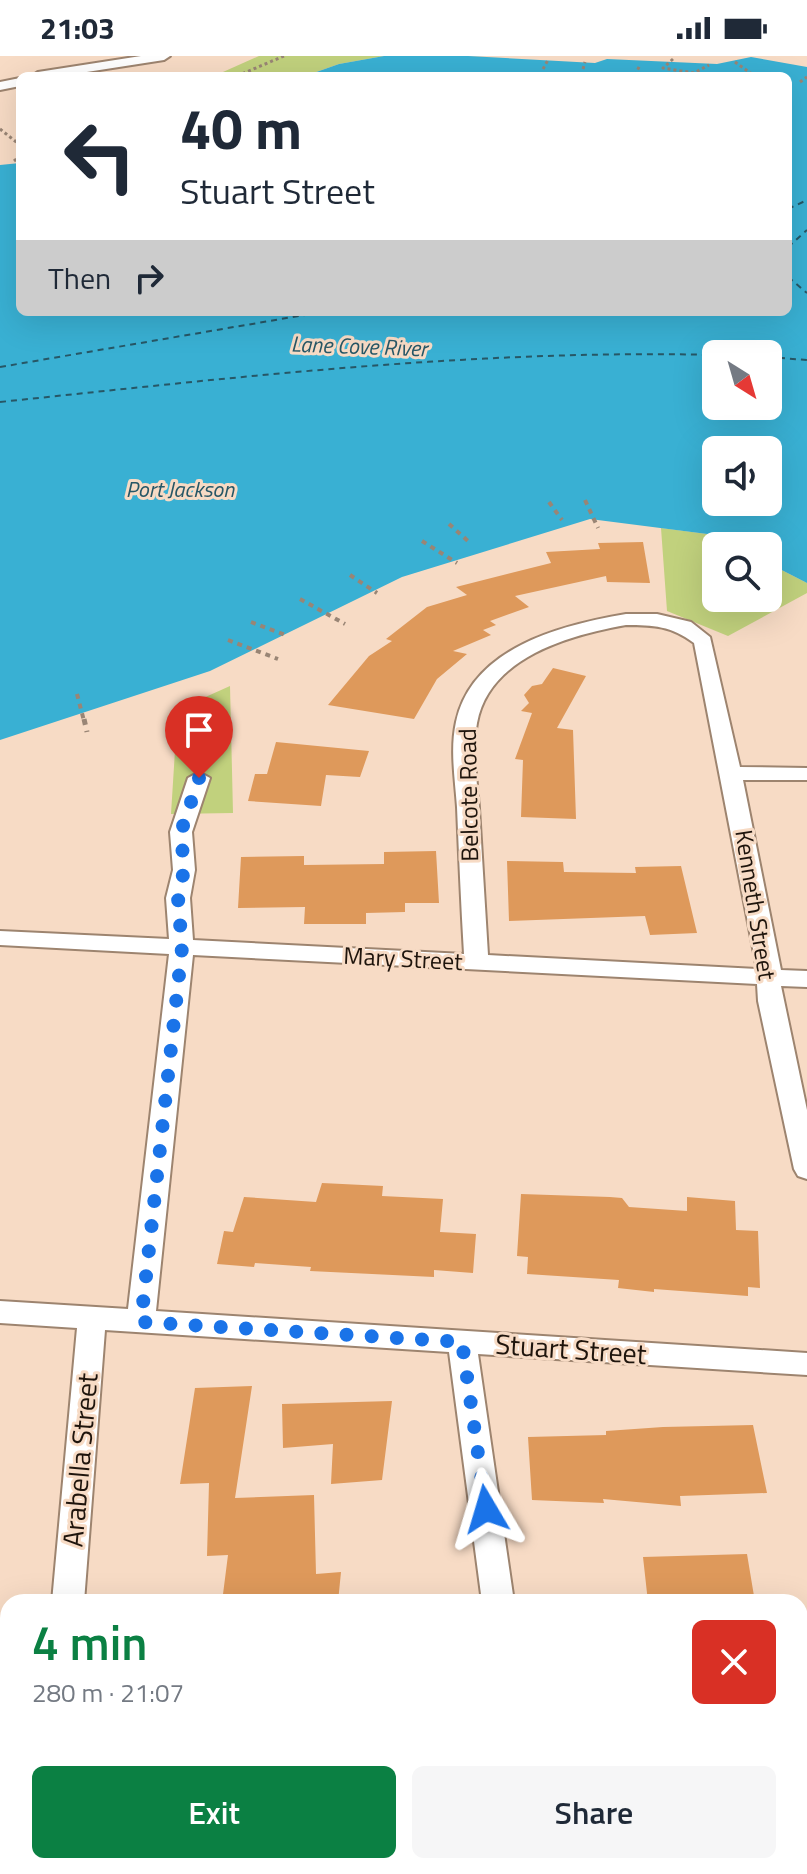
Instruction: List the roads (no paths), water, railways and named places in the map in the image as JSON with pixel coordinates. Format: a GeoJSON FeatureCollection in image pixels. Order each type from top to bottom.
{"type":"FeatureCollection","features":[{"type":"Feature","properties":{"kind":"street"},"geometry":{"type":"LineString","coordinates":[[69,72],[164,56]]}},
{"type":"Feature","properties":{"kind":"street","name":"Belcote Road"},"geometry":{"type":"LineString","coordinates":[[476,962],[464,742],[469,706],[487,680],[516,656],[564,633],[589,628],[660,618],[695,631],[703,641]]}},
{"type":"Feature","properties":{"kind":"street","name":"Kenneth Street"},"geometry":{"type":"LineString","coordinates":[[703,641],[768,954],[770,1001],[807,1169]]}},
{"type":"Feature","properties":{"kind":"street"},"geometry":{"type":"LineString","coordinates":[[732,773],[807,774]]}},
{"type":"Feature","properties":{"kind":"street"},"geometry":{"type":"LineString","coordinates":[[141,1322],[182,948],[178,898],[184,870],[181,832],[199,778]]}},
{"type":"Feature","properties":{"kind":"street","name":"Mary Street"},"geometry":{"type":"LineString","coordinates":[[0,938],[807,979]]}},
{"type":"Feature","properties":{"kind":"street","name":"Stuart Street"},"geometry":{"type":"LineString","coordinates":[[0,1312],[462,1342],[805,1370]]}},
{"type":"Feature","properties":{"kind":"street","name":"Arabella Street"},"geometry":{"type":"LineString","coordinates":[[69,1594],[92,1318]]}},
{"type":"Feature","properties":{"kind":"street"},"geometry":{"type":"LineString","coordinates":[[462,1342],[497,1594]]}},
{"type":"Feature","properties":{"kind":"water","name":"Port Jackson"},"geometry":{"type":"Polygon","coordinates":[[[384,56],[717,64],[751,57],[807,67],[807,583],[782,570],[782,532],[702,533],[590,519],[402,577],[210,671],[0,740],[0,165],[16,163],[16,316],[792,316],[792,72],[316,72],[339,64],[384,56]]]}},
{"type":"Feature","properties":{"kind":"water label","name":"Lane Cove River"},"geometry":{"type":"Point","coordinates":[359,346]}}]}
